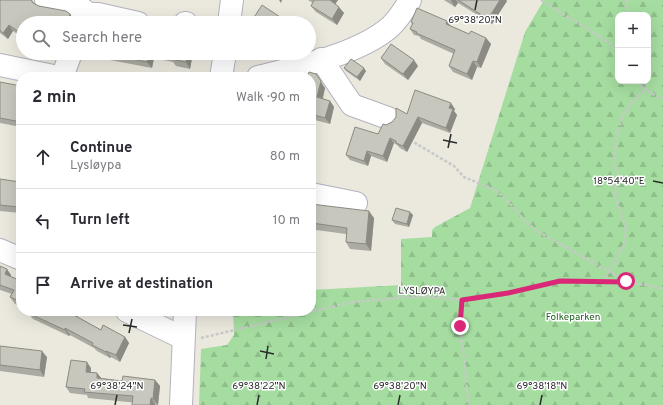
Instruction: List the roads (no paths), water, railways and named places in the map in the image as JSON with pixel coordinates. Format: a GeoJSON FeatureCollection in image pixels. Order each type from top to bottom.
{"type":"FeatureCollection","features":[{"type":"Feature","properties":{"kind":"street"},"geometry":{"type":"LineString","coordinates":[[46,0],[80,8],[88,14],[88,16]]}},
{"type":"Feature","properties":{"kind":"street"},"geometry":{"type":"LineString","coordinates":[[230,16],[232,0]]}},
{"type":"Feature","properties":{"kind":"street"},"geometry":{"type":"LineString","coordinates":[[276,72],[321,59],[362,45],[374,39],[390,27],[402,14],[410,0]]}},
{"type":"Feature","properties":{"kind":"street"},"geometry":{"type":"LineString","coordinates":[[91,16],[93,14],[107,16]]}},
{"type":"Feature","properties":{"kind":"street"},"geometry":{"type":"LineString","coordinates":[[321,59],[352,105],[388,118]]}},
{"type":"Feature","properties":{"kind":"street"},"geometry":{"type":"LineString","coordinates":[[64,72],[68,60]]}},
{"type":"Feature","properties":{"kind":"street"},"geometry":{"type":"LineString","coordinates":[[222,72],[223,60]]}},
{"type":"Feature","properties":{"kind":"street"},"geometry":{"type":"LineString","coordinates":[[0,65],[34,72]]}},
{"type":"Feature","properties":{"kind":"street"},"geometry":{"type":"LineString","coordinates":[[316,195],[356,203]]}},
{"type":"Feature","properties":{"kind":"street"},"geometry":{"type":"LineString","coordinates":[[0,250],[16,258]]}},
{"type":"Feature","properties":{"kind":"street"},"geometry":{"type":"LineString","coordinates":[[137,316],[183,338]]}},
{"type":"Feature","properties":{"kind":"street"},"geometry":{"type":"LineString","coordinates":[[181,405],[185,316]]}},
{"type":"Feature","properties":{"kind":"park label","name":"Folkeparken"},"geometry":{"type":"Point","coordinates":[573,316]}}]}
